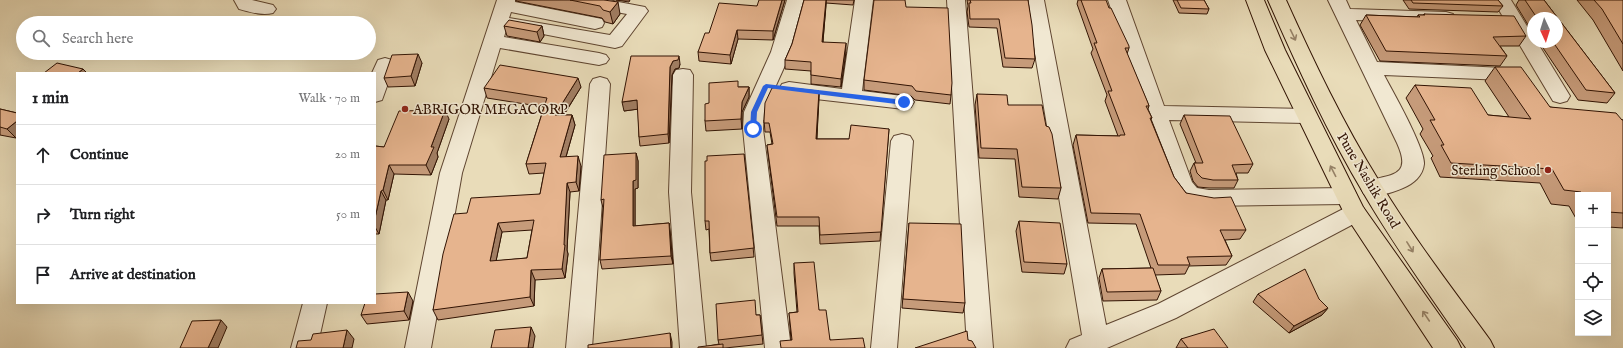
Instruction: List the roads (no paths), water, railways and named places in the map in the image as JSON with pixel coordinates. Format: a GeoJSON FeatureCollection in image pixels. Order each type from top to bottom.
{"type":"FeatureCollection","features":[{"type":"Feature","properties":{"kind":"highway","name":"Pune Nashik Road"},"geometry":{"type":"LineString","coordinates":[[1255,0],[1275,50],[1350,205],[1448,348]]}},
{"type":"Feature","properties":{"kind":"highway","name":"Pune Nashik Road"},"geometry":{"type":"LineString","coordinates":[[1277,0],[1340,133],[1372,188],[1415,256],[1481,348]]}},
{"type":"Feature","properties":{"kind":"street"},"geometry":{"type":"LineString","coordinates":[[243,0],[245,5],[267,10]]}},
{"type":"Feature","properties":{"kind":"street"},"geometry":{"type":"LineString","coordinates":[[418,348],[451,173],[503,8],[615,42],[639,11],[577,0]]}},
{"type":"Feature","properties":{"kind":"street"},"geometry":{"type":"LineString","coordinates":[[778,348],[753,129],[754,112],[781,52],[796,0]]}},
{"type":"Feature","properties":{"kind":"street"},"geometry":{"type":"LineString","coordinates":[[851,97],[864,0]]}},
{"type":"Feature","properties":{"kind":"street"},"geometry":{"type":"LineString","coordinates":[[956,0],[980,348]]}},
{"type":"Feature","properties":{"kind":"street"},"geometry":{"type":"LineString","coordinates":[[1035,0],[1087,345],[1167,311],[1350,205]]}},
{"type":"Feature","properties":{"kind":"street"},"geometry":{"type":"LineString","coordinates":[[1117,0],[1182,186],[1190,195],[1209,198],[1350,205]]}},
{"type":"Feature","properties":{"kind":"street"},"geometry":{"type":"LineString","coordinates":[[1502,0],[1560,96]]}},
{"type":"Feature","properties":{"kind":"street"},"geometry":{"type":"LineString","coordinates":[[1341,7],[1414,159],[1412,170],[1400,182],[1372,188]]}},
{"type":"Feature","properties":{"kind":"street"},"geometry":{"type":"LineString","coordinates":[[1341,7],[1460,18]]}},
{"type":"Feature","properties":{"kind":"street"},"geometry":{"type":"LineString","coordinates":[[1490,19],[1513,20]]}},
{"type":"Feature","properties":{"kind":"street"},"geometry":{"type":"LineString","coordinates":[[492,41],[599,59]]}},
{"type":"Feature","properties":{"kind":"street"},"geometry":{"type":"LineString","coordinates":[[376,92],[384,64]]}},
{"type":"Feature","properties":{"kind":"street"},"geometry":{"type":"LineString","coordinates":[[1371,68],[1504,74]]}},
{"type":"Feature","properties":{"kind":"street"},"geometry":{"type":"LineString","coordinates":[[683,75],[680,192],[692,348]]}},
{"type":"Feature","properties":{"kind":"street"},"geometry":{"type":"LineString","coordinates":[[579,348],[600,84]]}},
{"type":"Feature","properties":{"kind":"street"},"geometry":{"type":"LineString","coordinates":[[766,86],[904,102]]}},
{"type":"Feature","properties":{"kind":"street"},"geometry":{"type":"LineString","coordinates":[[1156,113],[1306,116]]}},
{"type":"Feature","properties":{"kind":"street"},"geometry":{"type":"LineString","coordinates":[[884,348],[902,141]]}},
{"type":"Feature","properties":{"kind":"street"},"geometry":{"type":"LineString","coordinates":[[304,348],[315,304]]}},
{"type":"Feature","properties":{"kind":"place","name":"ABRIGOR MEGACORP"},"geometry":{"type":"Point","coordinates":[405,109]}},
{"type":"Feature","properties":{"kind":"place","name":"Sterling School"},"geometry":{"type":"Point","coordinates":[1548,170]}}]}
